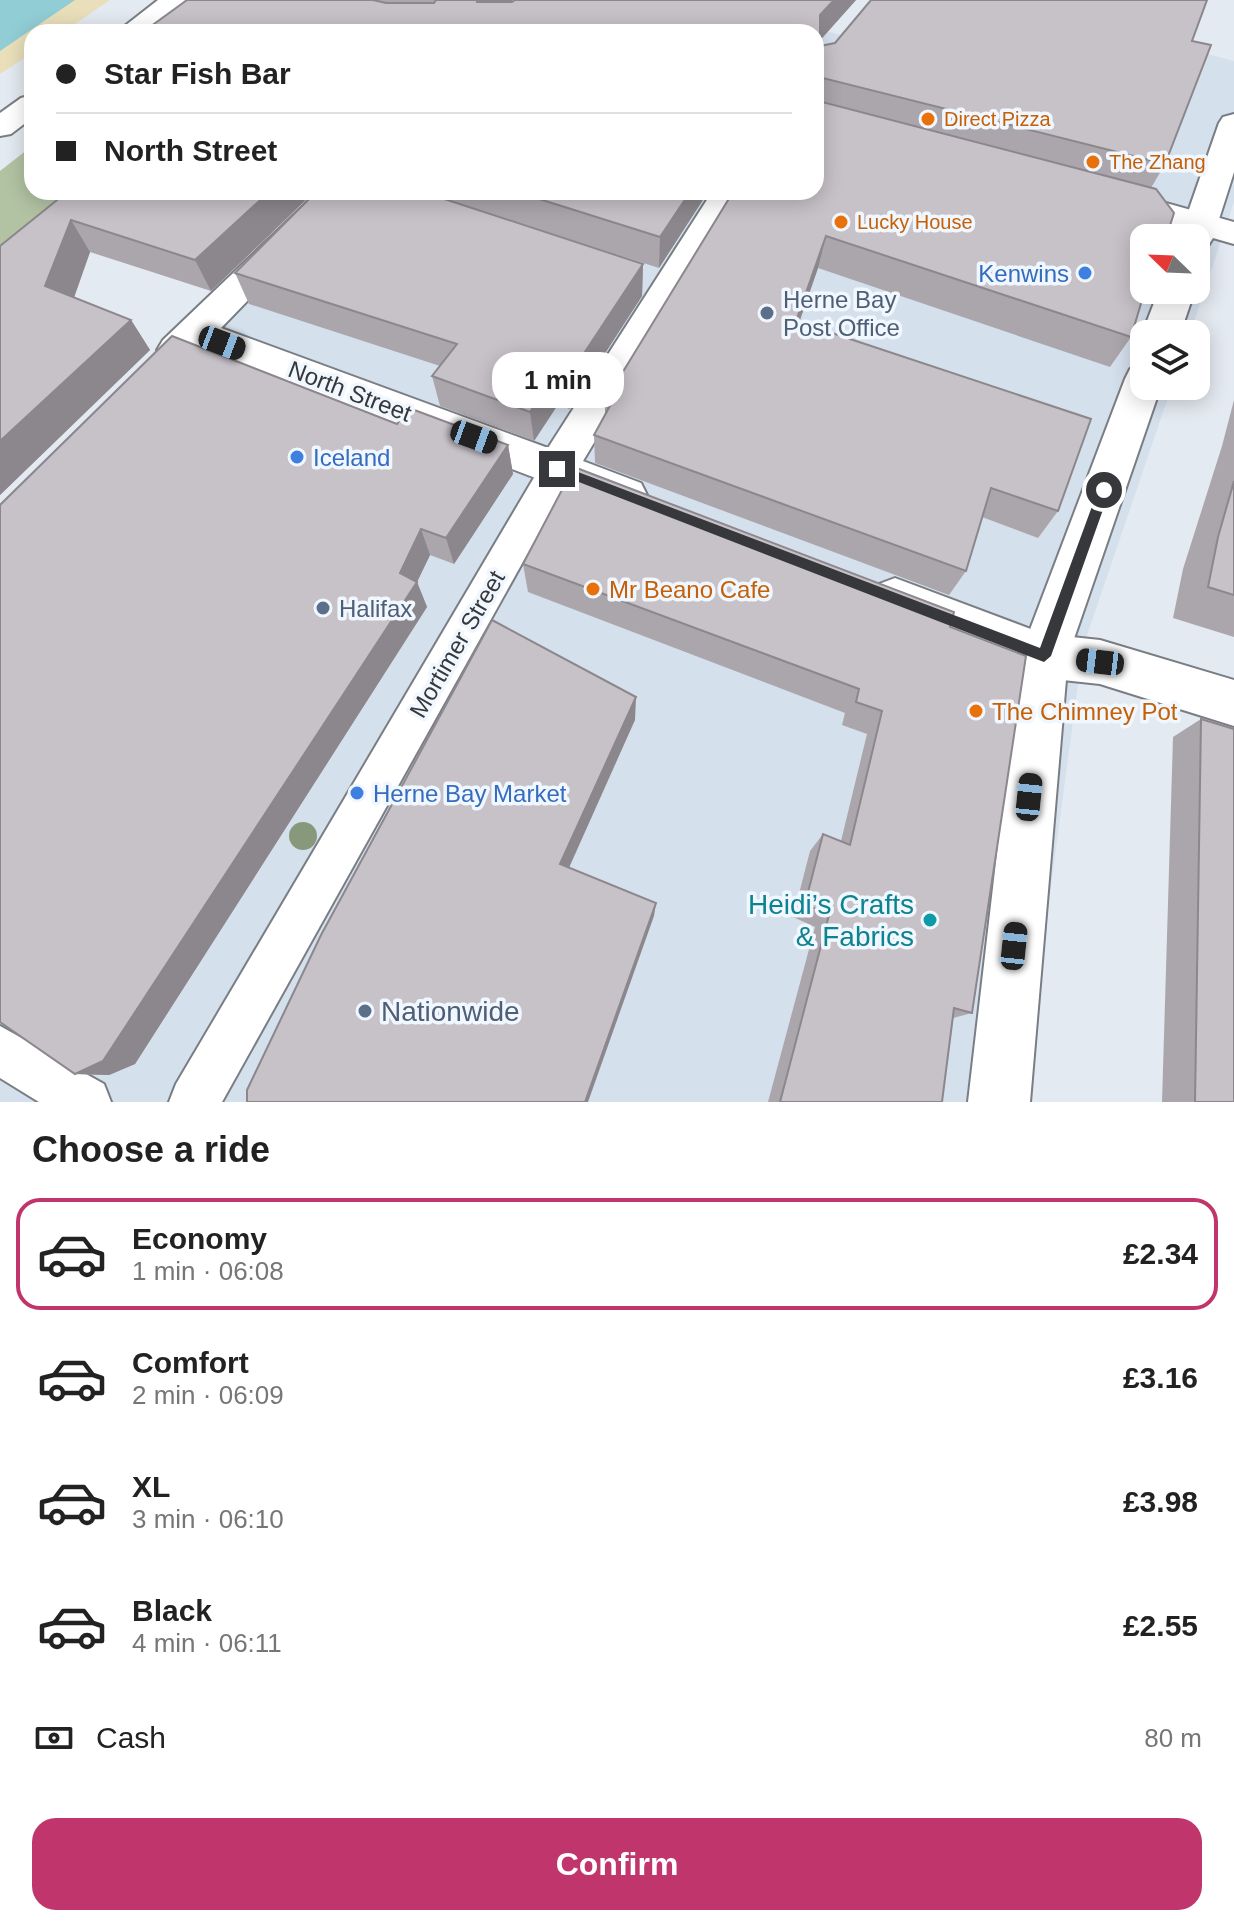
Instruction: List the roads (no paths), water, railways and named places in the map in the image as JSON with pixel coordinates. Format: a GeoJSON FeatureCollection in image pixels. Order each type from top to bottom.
{"type":"FeatureCollection","features":[{"type":"Feature","properties":{"kind":"street"},"geometry":{"type":"LineString","coordinates":[[142,24],[175,0]]}},
{"type":"Feature","properties":{"kind":"street"},"geometry":{"type":"LineString","coordinates":[[0,127],[24,110]]}},
{"type":"Feature","properties":{"kind":"street"},"geometry":{"type":"LineString","coordinates":[[1201,224],[1234,123]]}},
{"type":"Feature","properties":{"kind":"street"},"geometry":{"type":"LineString","coordinates":[[1094,194],[1182,224]]}},
{"type":"Feature","properties":{"kind":"street"},"geometry":{"type":"LineString","coordinates":[[151,376],[329,200]]}},
{"type":"Feature","properties":{"kind":"street","name":"Mortimer Street"},"geometry":{"type":"LineString","coordinates":[[194,1102],[557,469],[655,284],[722,200]]}},
{"type":"Feature","properties":{"kind":"street"},"geometry":{"type":"LineString","coordinates":[[1210,231],[1234,233]]}},
{"type":"Feature","properties":{"kind":"street","name":"North Street"},"geometry":{"type":"LineString","coordinates":[[194,332],[661,508]]}},
{"type":"Feature","properties":{"kind":"street"},"geometry":{"type":"LineString","coordinates":[[999,1102],[1044,656],[1136,400]]}},
{"type":"Feature","properties":{"kind":"street"},"geometry":{"type":"LineString","coordinates":[[853,582],[1044,656],[1100,662],[1234,703]]}},
{"type":"Feature","properties":{"kind":"street"},"geometry":{"type":"LineString","coordinates":[[0,1050],[86,1102]]}},
{"type":"Feature","properties":{"kind":"water"},"geometry":{"type":"Polygon","coordinates":[[[0,0],[75,0],[40,24],[24,24],[24,35],[0,51],[0,0]]]}},
{"type":"Feature","properties":{"kind":"place","name":"Direct Pizza"},"geometry":{"type":"Point","coordinates":[928,119]}},
{"type":"Feature","properties":{"kind":"place","name":"The Zhang"},"geometry":{"type":"Point","coordinates":[1093,162]}},
{"type":"Feature","properties":{"kind":"place","name":"Lucky House"},"geometry":{"type":"Point","coordinates":[841,222]}},
{"type":"Feature","properties":{"kind":"place","name":"Kenwins"},"geometry":{"type":"Point","coordinates":[1085,273]}},
{"type":"Feature","properties":{"kind":"place","name":"Herne Bay Post Office"},"geometry":{"type":"Point","coordinates":[767,313]}},
{"type":"Feature","properties":{"kind":"place","name":"Iceland"},"geometry":{"type":"Point","coordinates":[297,457]}},
{"type":"Feature","properties":{"kind":"place","name":"Mr Beano Cafe"},"geometry":{"type":"Point","coordinates":[593,589]}},
{"type":"Feature","properties":{"kind":"place","name":"Halifax"},"geometry":{"type":"Point","coordinates":[323,608]}},
{"type":"Feature","properties":{"kind":"place","name":"The Chimney Pot"},"geometry":{"type":"Point","coordinates":[976,711]}},
{"type":"Feature","properties":{"kind":"place","name":"Herne Bay Market"},"geometry":{"type":"Point","coordinates":[357,793]}},
{"type":"Feature","properties":{"kind":"place","name":"Heidi’s Crafts & Fabrics"},"geometry":{"type":"Point","coordinates":[930,920]}},
{"type":"Feature","properties":{"kind":"place","name":"Nationwide"},"geometry":{"type":"Point","coordinates":[365,1011]}}]}
